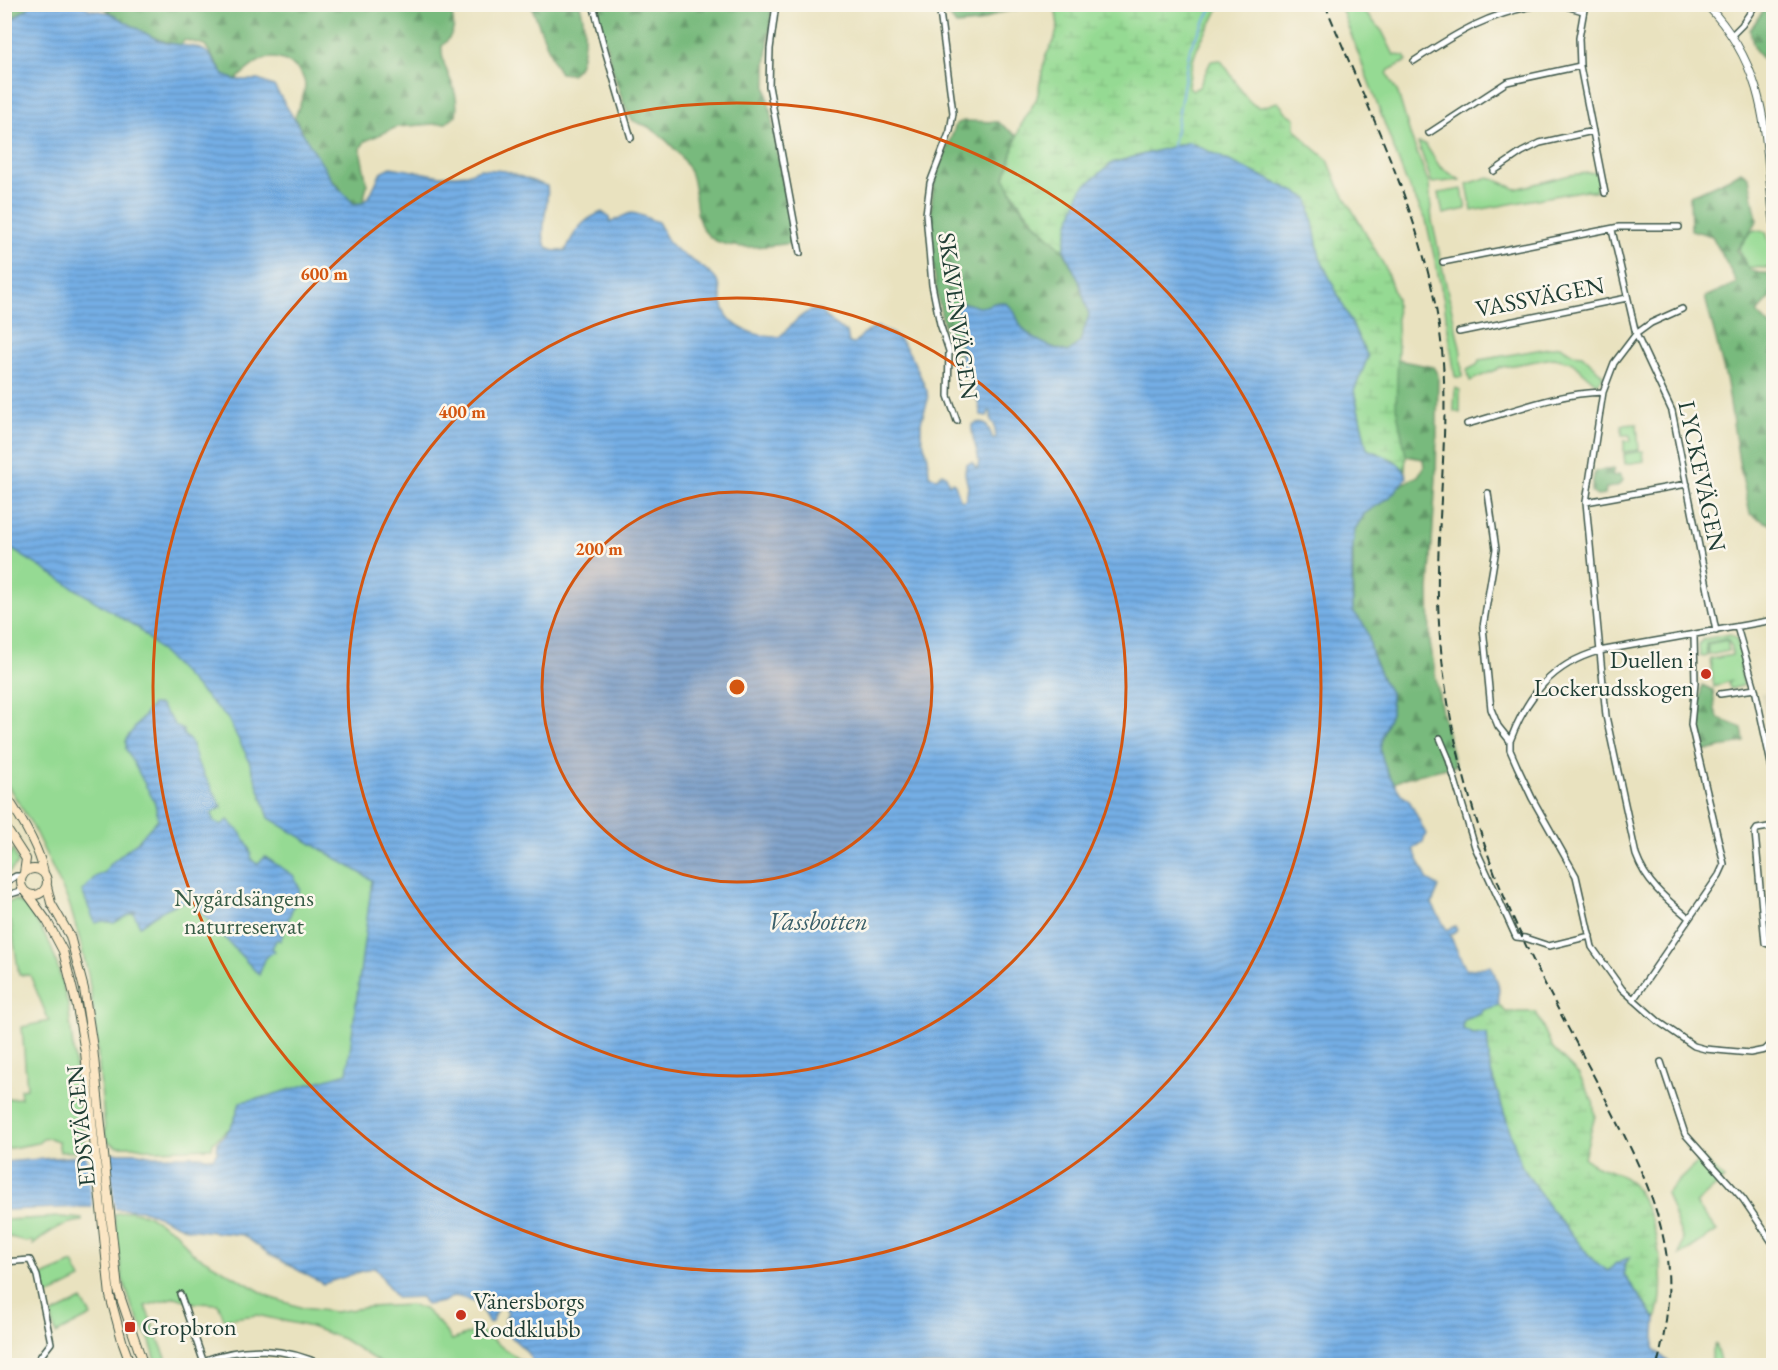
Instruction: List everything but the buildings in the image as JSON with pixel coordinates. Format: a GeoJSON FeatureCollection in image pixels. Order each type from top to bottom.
{"type":"FeatureCollection","features":[{"type":"Feature","properties":{"kind":"main road","name":"EDSVÄGEN"},"geometry":{"type":"LineString","coordinates":[[4,793],[42,863],[51,903],[70,936],[84,989],[108,1228],[118,1290],[144,1365]]}},
{"type":"Feature","properties":{"kind":"main road"},"geometry":{"type":"LineString","coordinates":[[4,825],[26,859],[21,883],[25,891],[33,895],[40,894],[47,886]]}},
{"type":"Feature","properties":{"kind":"main road"},"geometry":{"type":"LineString","coordinates":[[23,875],[30,869],[45,873]]}},
{"type":"Feature","properties":{"kind":"main road","name":"EDSVÄGEN"},"geometry":{"type":"LineString","coordinates":[[25,891],[47,921],[63,951],[85,1052],[99,1140]]}},
{"type":"Feature","properties":{"kind":"main road","name":"EDSVÄGEN"},"geometry":{"type":"LineString","coordinates":[[108,1228],[110,1296],[131,1365]]}},
{"type":"Feature","properties":{"kind":"street"},"geometry":{"type":"LineString","coordinates":[[593,4],[631,138]]}},
{"type":"Feature","properties":{"kind":"street"},"geometry":{"type":"LineString","coordinates":[[776,4],[770,49],[769,86],[800,254]]}},
{"type":"Feature","properties":{"kind":"street","name":"SKAVENVÄGEN"},"geometry":{"type":"LineString","coordinates":[[939,4],[953,112],[950,131],[930,183],[926,214],[932,285],[940,324],[949,351],[948,396],[957,421]]}},
{"type":"Feature","properties":{"kind":"street"},"geometry":{"type":"LineString","coordinates":[[1414,61],[1478,22],[1495,15],[1543,4]]}},
{"type":"Feature","properties":{"kind":"street"},"geometry":{"type":"LineString","coordinates":[[1559,4],[1584,8],[1578,38],[1580,66],[1605,193]]}},
{"type":"Feature","properties":{"kind":"street"},"geometry":{"type":"LineString","coordinates":[[1706,4],[1732,35],[1752,74],[1762,109],[1773,223]]}},
{"type":"Feature","properties":{"kind":"street"},"geometry":{"type":"LineString","coordinates":[[1732,35],[1756,4]]}},
{"type":"Feature","properties":{"kind":"street"},"geometry":{"type":"LineString","coordinates":[[1429,133],[1507,82],[1580,66]]}},
{"type":"Feature","properties":{"kind":"street"},"geometry":{"type":"LineString","coordinates":[[1494,171],[1540,143],[1593,131]]}},
{"type":"Feature","properties":{"kind":"street"},"geometry":{"type":"LineString","coordinates":[[1443,262],[1635,226],[1679,227]]}},
{"type":"Feature","properties":{"kind":"street","name":"LYCKEVÄGEN"},"geometry":{"type":"LineString","coordinates":[[1612,230],[1636,334],[1669,401],[1716,631]]}},
{"type":"Feature","properties":{"kind":"street","name":"VASSVÄGEN"},"geometry":{"type":"LineString","coordinates":[[1459,332],[1628,298]]}},
{"type":"Feature","properties":{"kind":"street"},"geometry":{"type":"LineString","coordinates":[[1682,309],[1651,323],[1636,334],[1614,363],[1603,392],[1586,502],[1599,651],[1610,736],[1636,855],[1643,873],[1653,886],[1689,918]]}},
{"type":"Feature","properties":{"kind":"street"},"geometry":{"type":"LineString","coordinates":[[1467,424],[1565,397],[1588,392],[1603,392]]}},
{"type":"Feature","properties":{"kind":"street"},"geometry":{"type":"LineString","coordinates":[[1586,502],[1687,484]]}},
{"type":"Feature","properties":{"kind":"street"},"geometry":{"type":"LineString","coordinates":[[1488,493],[1496,549],[1484,619],[1484,649],[1491,709],[1498,726],[1510,741]]}},
{"type":"Feature","properties":{"kind":"street"},"geometry":{"type":"LineString","coordinates":[[1772,1045],[1765,1050],[1750,1053],[1699,1048],[1674,1033],[1622,989],[1592,948],[1576,876],[1516,766],[1510,750],[1510,741],[1530,701],[1546,681],[1572,660],[1599,651],[1694,636],[1773,620]]}},
{"type":"Feature","properties":{"kind":"street"},"geometry":{"type":"LineString","coordinates":[[1737,627],[1755,689],[1773,778]]}},
{"type":"Feature","properties":{"kind":"street"},"geometry":{"type":"LineString","coordinates":[[1633,1000],[1719,875],[1724,860],[1691,725],[1695,683],[1694,636]]}},
{"type":"Feature","properties":{"kind":"street"},"geometry":{"type":"LineString","coordinates":[[1720,694],[1755,689]]}},
{"type":"Feature","properties":{"kind":"street"},"geometry":{"type":"LineString","coordinates":[[1440,738],[1448,757],[1475,847],[1516,937],[1549,946],[1590,936]]}},
{"type":"Feature","properties":{"kind":"street"},"geometry":{"type":"LineString","coordinates":[[1773,826],[1757,829],[1755,832],[1765,943],[1773,946]]}},
{"type":"Feature","properties":{"kind":"street"},"geometry":{"type":"LineString","coordinates":[[4,882],[23,875]]}},
{"type":"Feature","properties":{"kind":"street"},"geometry":{"type":"LineString","coordinates":[[4,896],[25,891]]}},
{"type":"Feature","properties":{"kind":"street"},"geometry":{"type":"LineString","coordinates":[[1661,1062],[1685,1134],[1743,1198],[1773,1245]]}},
{"type":"Feature","properties":{"kind":"street"},"geometry":{"type":"LineString","coordinates":[[4,1262],[30,1260],[37,1276],[51,1343],[33,1365]]}},
{"type":"Feature","properties":{"kind":"street"},"geometry":{"type":"LineString","coordinates":[[180,1294],[204,1363],[225,1353],[253,1349],[287,1353],[325,1365]]}},
{"type":"Feature","properties":{"kind":"shaded area"},"geometry":{"type":"Polygon","coordinates":[[[1773,692],[1774,744],[1773,745],[1760,693],[1773,692]]]}},
{"type":"Feature","properties":{"kind":"green space"},"geometry":{"type":"Polygon","coordinates":[[[5,4],[32,5],[5,20],[5,4]]]}},
{"type":"Feature","properties":{"kind":"green space"},"geometry":{"type":"Polygon","coordinates":[[[946,4],[1037,5],[999,13],[977,23],[956,25],[946,12],[946,4]]]}},
{"type":"Feature","properties":{"kind":"green space"},"geometry":{"type":"Polygon","coordinates":[[[101,5],[450,5],[454,27],[451,36],[442,46],[442,55],[456,96],[456,115],[446,123],[397,127],[365,141],[360,149],[367,185],[363,203],[354,204],[320,163],[295,117],[304,94],[305,84],[301,74],[292,65],[281,59],[268,58],[251,67],[235,80],[224,75],[205,45],[185,40],[180,45],[148,35],[128,25],[101,5]]]}},
{"type":"Feature","properties":{"kind":"green space"},"geometry":{"type":"Polygon","coordinates":[[[531,5],[580,5],[584,26],[583,49],[579,66],[571,74],[560,73],[554,63],[531,5]]]}},
{"type":"Feature","properties":{"kind":"green space"},"geometry":{"type":"Polygon","coordinates":[[[596,5],[772,5],[766,87],[793,243],[761,247],[726,245],[703,230],[697,214],[693,180],[686,165],[666,140],[647,126],[634,121],[623,102],[596,5]]]}},
{"type":"Feature","properties":{"kind":"green space"},"geometry":{"type":"Polygon","coordinates":[[[1055,5],[1219,5],[1198,47],[1188,86],[1193,90],[1199,87],[1211,61],[1220,60],[1249,101],[1259,107],[1278,102],[1287,113],[1295,118],[1295,128],[1328,160],[1339,187],[1385,267],[1396,298],[1398,351],[1396,407],[1406,456],[1405,470],[1394,460],[1367,449],[1354,391],[1368,357],[1320,258],[1308,198],[1189,142],[1112,163],[1069,223],[1064,250],[1038,226],[1023,208],[1005,178],[1020,127],[1037,98],[1045,57],[1054,41],[1058,26],[1055,5]]]}},
{"type":"Feature","properties":{"kind":"green space"},"geometry":{"type":"Polygon","coordinates":[[[1340,5],[1360,7],[1382,31],[1394,55],[1404,56],[1407,61],[1389,70],[1387,74],[1398,93],[1411,137],[1429,184],[1432,221],[1461,352],[1462,377],[1455,377],[1444,301],[1426,220],[1406,181],[1340,5]]]}},
{"type":"Feature","properties":{"kind":"green space"},"geometry":{"type":"Polygon","coordinates":[[[1767,5],[1773,5],[1773,65],[1756,51],[1750,30],[1767,5]]]}},
{"type":"Feature","properties":{"kind":"green space"},"geometry":{"type":"Polygon","coordinates":[[[964,121],[998,122],[1017,136],[1005,178],[1014,197],[1030,219],[1063,250],[1079,281],[1089,315],[1080,342],[1069,352],[1033,337],[1023,329],[1012,308],[1001,302],[985,307],[964,303],[956,306],[961,351],[958,354],[952,353],[936,286],[931,207],[934,185],[956,124],[964,121]]]}},
{"type":"Feature","properties":{"kind":"green space"},"geometry":{"type":"Polygon","coordinates":[[[1418,143],[1425,144],[1440,167],[1460,180],[1432,183],[1418,143]]]}},
{"type":"Feature","properties":{"kind":"green space"},"geometry":{"type":"Polygon","coordinates":[[[1741,171],[1749,178],[1757,220],[1737,250],[1749,269],[1757,273],[1770,273],[1773,277],[1773,295],[1757,313],[1773,329],[1773,526],[1750,514],[1739,462],[1727,383],[1705,297],[1737,283],[1712,236],[1691,230],[1690,196],[1741,171]]]}},
{"type":"Feature","properties":{"kind":"green space"},"geometry":{"type":"Polygon","coordinates":[[[1597,172],[1600,182],[1596,186],[1596,192],[1586,190],[1472,211],[1467,184],[1489,177],[1516,189],[1570,175],[1597,172]]]}},
{"type":"Feature","properties":{"kind":"green space"},"geometry":{"type":"Polygon","coordinates":[[[1462,189],[1466,209],[1443,214],[1439,193],[1462,189]]]}},
{"type":"Feature","properties":{"kind":"green space"},"geometry":{"type":"Polygon","coordinates":[[[1754,230],[1766,232],[1772,255],[1768,268],[1747,267],[1739,249],[1754,230]]]}},
{"type":"Feature","properties":{"kind":"green space"},"geometry":{"type":"Polygon","coordinates":[[[1560,346],[1573,354],[1582,355],[1604,376],[1597,384],[1571,362],[1553,358],[1502,367],[1470,381],[1467,370],[1477,365],[1480,360],[1560,346]]]}},
{"type":"Feature","properties":{"kind":"green space"},"geometry":{"type":"Polygon","coordinates":[[[1397,360],[1433,367],[1438,375],[1436,478],[1429,590],[1430,643],[1441,708],[1455,766],[1405,778],[1394,783],[1387,772],[1380,751],[1382,736],[1391,713],[1391,694],[1373,658],[1364,625],[1353,612],[1353,537],[1365,513],[1389,498],[1399,486],[1418,476],[1424,467],[1423,459],[1406,456],[1396,407],[1397,360]]]}},
{"type":"Feature","properties":{"kind":"green space"},"geometry":{"type":"Polygon","coordinates":[[[1455,388],[1460,390],[1460,413],[1454,411],[1455,388]]]}},
{"type":"Feature","properties":{"kind":"green space"},"geometry":{"type":"Polygon","coordinates":[[[1637,424],[1639,450],[1624,452],[1624,441],[1631,441],[1630,435],[1622,435],[1622,425],[1637,424]]]}},
{"type":"Feature","properties":{"kind":"green space"},"geometry":{"type":"Polygon","coordinates":[[[1643,451],[1644,461],[1625,464],[1624,454],[1643,451]]]}},
{"type":"Feature","properties":{"kind":"green space"},"geometry":{"type":"Polygon","coordinates":[[[1614,469],[1612,475],[1619,474],[1623,480],[1620,484],[1606,488],[1605,495],[1597,496],[1591,492],[1595,471],[1614,469]]]}},
{"type":"Feature","properties":{"kind":"green space","name":"Nygårdsängens naturreservat"},"geometry":{"type":"Polygon","coordinates":[[[4,500],[421,818],[391,1098],[235,1119],[230,1128],[213,1142],[212,1148],[154,1150],[116,1146],[106,1140],[94,1015],[88,974],[79,937],[69,903],[51,865],[31,823],[5,781],[4,500]]]}},
{"type":"Feature","properties":{"kind":"green space"},"geometry":{"type":"Polygon","coordinates":[[[1730,634],[1736,638],[1745,666],[1740,667],[1744,685],[1731,689],[1728,684],[1732,680],[1714,687],[1710,659],[1732,655],[1732,647],[1727,639],[1706,643],[1707,656],[1704,657],[1700,656],[1699,644],[1704,639],[1730,634]]]}},
{"type":"Feature","properties":{"kind":"green space"},"geometry":{"type":"Polygon","coordinates":[[[1727,640],[1729,651],[1709,655],[1707,644],[1727,640]]]}},
{"type":"Feature","properties":{"kind":"green space"},"geometry":{"type":"Polygon","coordinates":[[[1702,685],[1713,690],[1715,710],[1719,719],[1742,728],[1744,742],[1702,752],[1697,717],[1702,685]]]}},
{"type":"Feature","properties":{"kind":"green space"},"geometry":{"type":"Polygon","coordinates":[[[13,849],[18,863],[5,877],[5,864],[13,849]]]}},
{"type":"Feature","properties":{"kind":"green space"},"geometry":{"type":"Polygon","coordinates":[[[15,900],[28,907],[50,944],[56,961],[68,1005],[85,1151],[60,1152],[58,1141],[49,1138],[38,1143],[5,1149],[5,1099],[21,1098],[20,1089],[27,1088],[22,1027],[49,1021],[30,975],[19,975],[11,922],[5,922],[5,903],[15,900]]]}},
{"type":"Feature","properties":{"kind":"green space"},"geometry":{"type":"Polygon","coordinates":[[[1499,1005],[1506,1012],[1536,1012],[1553,1049],[1579,1075],[1593,1101],[1595,1116],[1584,1157],[1594,1165],[1628,1180],[1646,1207],[1658,1246],[1661,1267],[1660,1304],[1656,1319],[1624,1275],[1624,1265],[1629,1258],[1616,1263],[1608,1272],[1593,1260],[1549,1207],[1521,1165],[1490,1069],[1487,1034],[1472,1034],[1463,1029],[1462,1021],[1482,1013],[1482,1010],[1499,1005]]]}},
{"type":"Feature","properties":{"kind":"green space"},"geometry":{"type":"Polygon","coordinates":[[[1702,1158],[1724,1179],[1696,1204],[1717,1231],[1679,1256],[1683,1240],[1666,1193],[1702,1158]]]}},
{"type":"Feature","properties":{"kind":"green space"},"geometry":{"type":"Polygon","coordinates":[[[130,1211],[147,1215],[177,1233],[191,1252],[272,1298],[303,1308],[335,1312],[369,1307],[411,1305],[424,1309],[452,1340],[478,1330],[527,1365],[383,1365],[343,1339],[311,1327],[257,1315],[224,1319],[218,1304],[195,1303],[175,1297],[145,1306],[169,1365],[157,1365],[150,1341],[132,1307],[122,1277],[114,1214],[130,1211]]]}},
{"type":"Feature","properties":{"kind":"green space"},"geometry":{"type":"Polygon","coordinates":[[[61,1217],[82,1219],[82,1221],[56,1229],[33,1245],[32,1241],[26,1242],[7,1236],[6,1220],[61,1217]]]}},
{"type":"Feature","properties":{"kind":"green space"},"geometry":{"type":"Polygon","coordinates":[[[73,1263],[81,1279],[47,1296],[42,1276],[73,1263]]]}},
{"type":"Feature","properties":{"kind":"green space"},"geometry":{"type":"Polygon","coordinates":[[[82,1300],[91,1316],[56,1334],[51,1315],[82,1300]]]}},
{"type":"Feature","properties":{"kind":"green space"},"geometry":{"type":"Polygon","coordinates":[[[1715,1344],[1720,1361],[1725,1365],[1712,1365],[1712,1351],[1715,1344]]]}},
{"type":"Feature","properties":{"kind":"water","name":"Vassbotten"},"geometry":{"type":"Polygon","coordinates":[[[32,5],[82,5],[110,13],[166,43],[203,50],[209,54],[224,75],[235,80],[258,80],[274,86],[333,182],[354,204],[363,203],[370,195],[381,172],[391,167],[441,176],[467,174],[480,169],[505,171],[547,186],[544,239],[547,246],[554,251],[566,250],[580,226],[595,215],[602,212],[609,217],[610,223],[634,213],[658,222],[672,246],[716,279],[726,314],[731,321],[745,330],[779,337],[802,315],[819,310],[836,326],[847,332],[849,343],[854,344],[864,333],[877,327],[888,331],[903,344],[909,353],[927,391],[928,400],[921,422],[921,435],[928,457],[929,474],[937,478],[942,473],[946,475],[949,484],[952,482],[955,484],[960,499],[963,501],[966,499],[968,487],[965,474],[966,464],[972,462],[977,469],[978,464],[972,425],[984,423],[993,439],[996,437],[991,412],[989,411],[987,417],[981,415],[975,389],[961,369],[961,336],[956,306],[965,303],[982,307],[998,302],[1005,303],[1014,311],[1023,329],[1038,340],[1068,352],[1080,342],[1089,315],[1079,281],[1064,250],[1069,223],[1081,189],[1112,163],[1189,142],[1308,198],[1320,258],[1368,357],[1354,391],[1367,449],[1396,463],[1405,471],[1407,477],[1389,498],[1365,513],[1355,529],[1352,554],[1353,611],[1364,625],[1373,658],[1391,694],[1391,713],[1382,736],[1380,751],[1387,772],[1401,794],[1410,802],[1426,834],[1423,842],[1413,849],[1428,880],[1439,887],[1432,904],[1447,930],[1455,926],[1457,930],[1450,935],[1466,970],[1490,966],[1498,984],[1499,1005],[1483,1010],[1482,1013],[1463,1021],[1463,1029],[1472,1034],[1487,1034],[1490,1069],[1521,1165],[1549,1207],[1593,1260],[1608,1271],[1616,1263],[1630,1257],[1624,1265],[1624,1275],[1656,1319],[1654,1349],[1672,1365],[535,1365],[526,1351],[505,1331],[505,1320],[508,1313],[504,1307],[498,1306],[492,1322],[489,1323],[476,1304],[461,1297],[454,1296],[443,1302],[426,1305],[421,1297],[396,1298],[375,1267],[323,1284],[269,1254],[243,1235],[187,1229],[144,1210],[85,1207],[5,1210],[5,1162],[116,1153],[213,1158],[217,1152],[218,1141],[232,1124],[240,1102],[347,1073],[372,880],[269,818],[248,758],[228,719],[138,628],[5,545],[4,20],[14,18],[32,5]]]}},
{"type":"Feature","properties":{"kind":"water"},"geometry":{"type":"Polygon","coordinates":[[[152,705],[160,705],[191,742],[198,764],[222,807],[211,813],[214,822],[221,825],[228,820],[244,838],[252,860],[257,864],[265,857],[293,875],[300,889],[285,928],[280,931],[283,934],[280,941],[277,939],[272,948],[275,951],[266,957],[259,975],[201,912],[198,903],[192,899],[164,910],[140,926],[134,914],[136,911],[114,923],[103,921],[95,923],[82,891],[138,841],[158,819],[155,803],[126,749],[126,739],[152,705]]]}},
{"type":"Feature","properties":{"kind":"pier"},"geometry":{"type":"Polygon","coordinates":[[[108,1150],[115,1211],[93,1210],[86,1152],[108,1150]]]}},
{"type":"Feature","properties":{"kind":"waterway"},"geometry":{"type":"LineString","coordinates":[[1173,146],[1190,48],[1214,4]]}},
{"type":"Feature","properties":{"kind":"railway"},"geometry":{"type":"LineString","coordinates":[[1325,4],[1379,131],[1412,217],[1435,305],[1444,378],[1438,609],[1445,682],[1459,755],[1478,826],[1513,918],[1540,975],[1631,1149],[1657,1214],[1667,1259],[1668,1286],[1665,1326],[1657,1366]]}},
{"type":"Feature","properties":{"kind":"place","name":"Duellen i Lockerudsskogen"},"geometry":{"type":"Point","coordinates":[1706,674]}},
{"type":"Feature","properties":{"kind":"place","name":"Vänersborgs Roddklubb"},"geometry":{"type":"Point","coordinates":[461,1315]}},
{"type":"Feature","properties":{"kind":"place","name":"Gropbron"},"geometry":{"type":"Point","coordinates":[130,1327]}}]}
